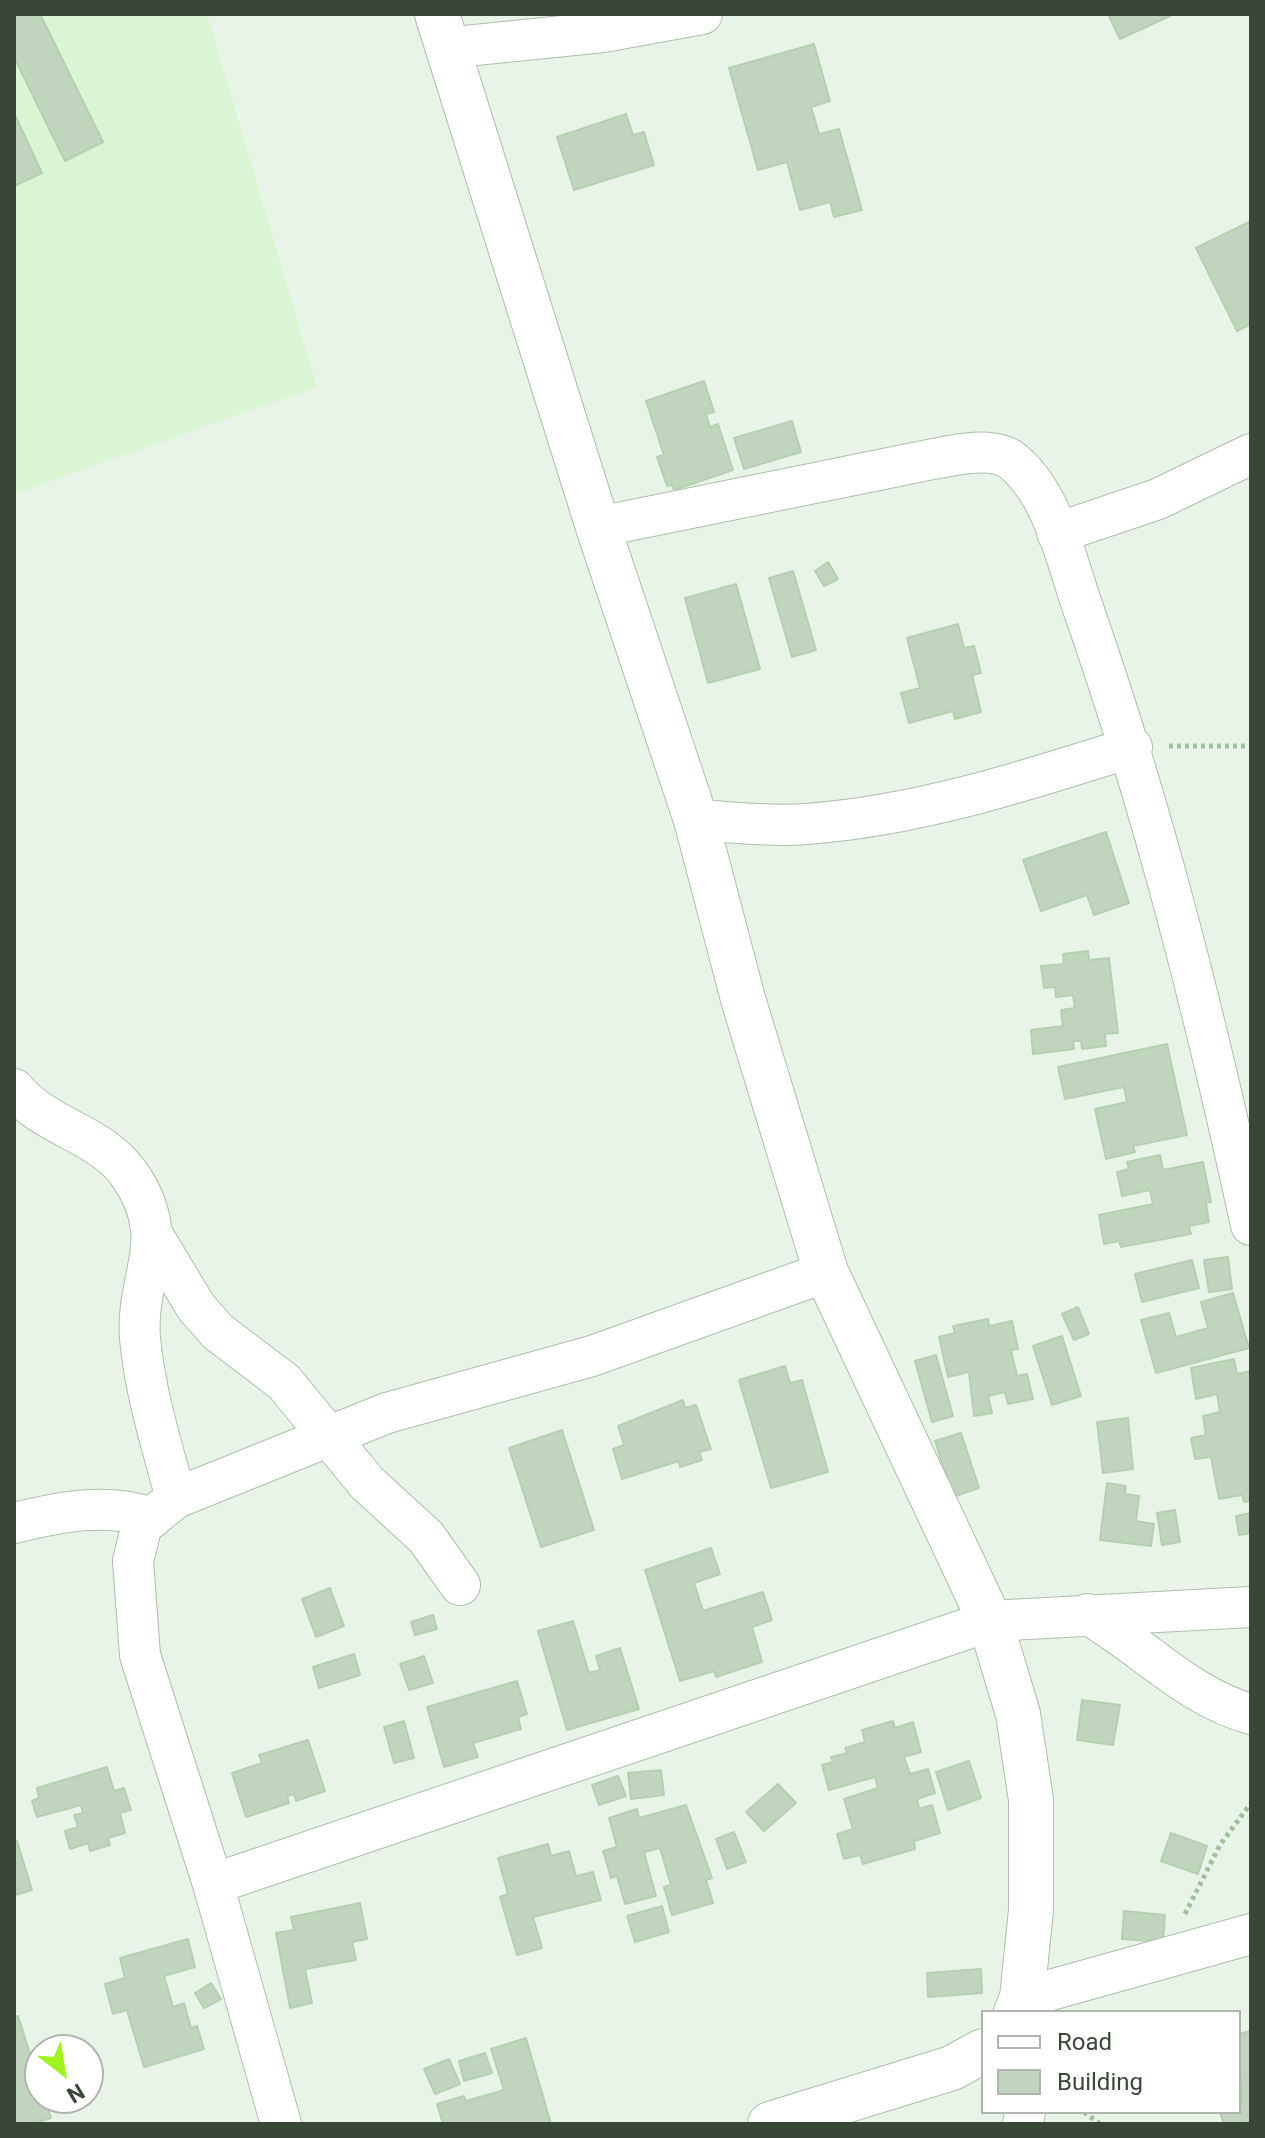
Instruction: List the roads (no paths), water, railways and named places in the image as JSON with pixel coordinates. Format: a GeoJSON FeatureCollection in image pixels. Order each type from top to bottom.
{"type":"FeatureCollection","features":[{"type":"Feature","properties":{"kind":"street"},"geometry":{"type":"LineString","coordinates":[[702,14],[603,32],[442,31],[598,527],[696,820],[743,999],[826,1272],[990,1621],[1018,1714],[1031,1800],[1031,1910],[1019,2007],[1170,1956],[1251,1934]]}},
{"type":"Feature","properties":{"kind":"street"},"geometry":{"type":"LineString","coordinates":[[598,527],[977,452],[1014,461],[1037,490],[1057,533],[1132,747],[1209,1045],[1251,1225]]}},
{"type":"Feature","properties":{"kind":"street"},"geometry":{"type":"LineString","coordinates":[[1057,533],[1158,499],[1251,454]]}},
{"type":"Feature","properties":{"kind":"street"},"geometry":{"type":"LineString","coordinates":[[696,820],[803,825],[886,814],[984,793],[1132,747]]}},
{"type":"Feature","properties":{"kind":"street"},"geometry":{"type":"LineString","coordinates":[[14,1089],[50,1122],[85,1136],[112,1153],[131,1177],[154,1237],[196,1307],[218,1332],[284,1382],[331,1435],[367,1483],[426,1537],[460,1585]]}},
{"type":"Feature","properties":{"kind":"street"},"geometry":{"type":"LineString","coordinates":[[154,1237],[140,1305],[140,1335],[164,1508]]}},
{"type":"Feature","properties":{"kind":"street"},"geometry":{"type":"LineString","coordinates":[[281,2124],[213,1884],[140,1655],[133,1561],[142,1525],[164,1508],[331,1435],[458,1391],[592,1356],[826,1272]]}},
{"type":"Feature","properties":{"kind":"street"},"geometry":{"type":"LineString","coordinates":[[14,1523],[95,1508],[164,1508]]}},
{"type":"Feature","properties":{"kind":"street"},"geometry":{"type":"LineString","coordinates":[[213,1884],[990,1621],[1251,1607]]}},
{"type":"Feature","properties":{"kind":"street"},"geometry":{"type":"LineString","coordinates":[[1087,1614],[1126,1637],[1193,1689],[1225,1707],[1251,1714]]}},
{"type":"Feature","properties":{"kind":"street"},"geometry":{"type":"LineString","coordinates":[[770,2124],[952,2068],[981,2052]]}}]}
